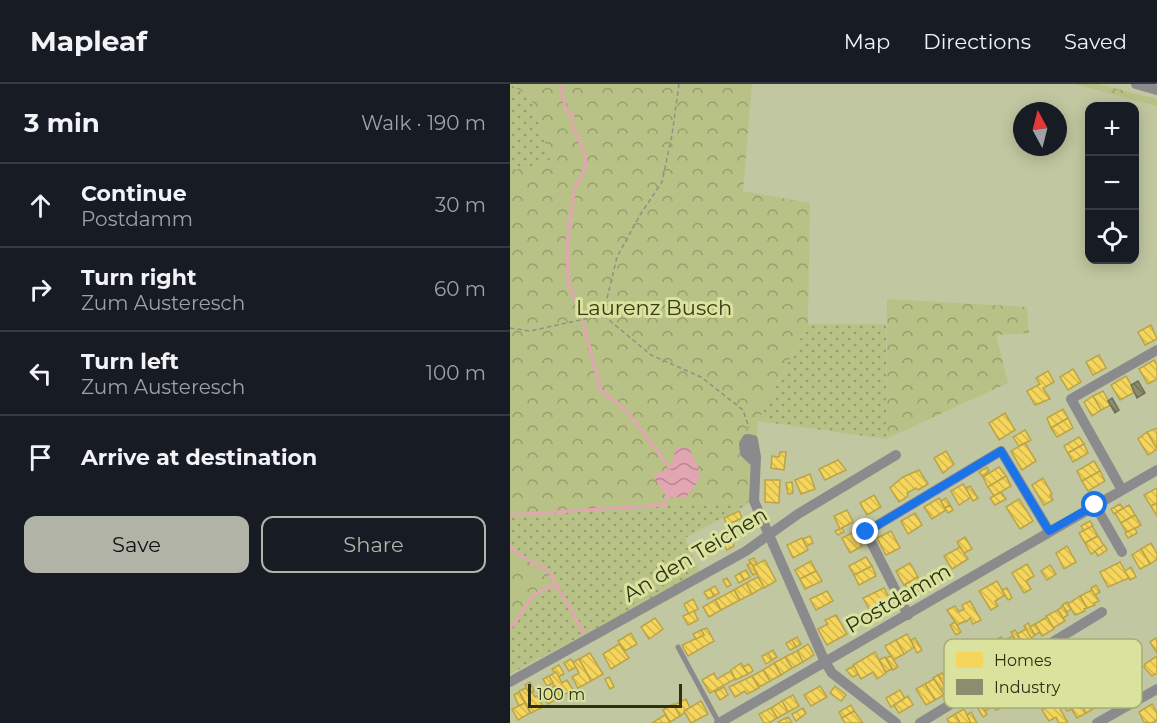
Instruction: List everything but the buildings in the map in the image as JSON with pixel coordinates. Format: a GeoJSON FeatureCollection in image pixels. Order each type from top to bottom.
{"type":"FeatureCollection","features":[{"type":"Feature","properties":{"kind":"street"},"geometry":{"type":"LineString","coordinates":[[1136,84],[1157,90]]}},
{"type":"Feature","properties":{"kind":"street"},"geometry":{"type":"LineString","coordinates":[[1122,490],[1071,399],[1157,350]]}},
{"type":"Feature","properties":{"kind":"street"},"geometry":{"type":"LineString","coordinates":[[753,440],[747,439],[744,444],[745,453],[755,462],[754,501],[825,662],[832,673],[896,723]]}},
{"type":"Feature","properties":{"kind":"street"},"geometry":{"type":"LineString","coordinates":[[908,615],[866,532],[1001,451],[1049,531]]}},
{"type":"Feature","properties":{"kind":"street","name":"An den Teichen"},"geometry":{"type":"LineString","coordinates":[[510,682],[746,551],[798,514],[896,455]]}},
{"type":"Feature","properties":{"kind":"street","name":"Postdamm"},"geometry":{"type":"LineString","coordinates":[[719,723],[1157,470]]}},
{"type":"Feature","properties":{"kind":"street"},"geometry":{"type":"LineString","coordinates":[[1095,505],[1122,552]]}},
{"type":"Feature","properties":{"kind":"street"},"geometry":{"type":"LineString","coordinates":[[1058,639],[1102,612]]}},
{"type":"Feature","properties":{"kind":"street"},"geometry":{"type":"LineString","coordinates":[[1142,698],[1157,689]]}},
{"type":"Feature","properties":{"kind":"street"},"geometry":{"type":"LineString","coordinates":[[920,723],[945,708]]}},
{"type":"Feature","properties":{"kind":"street"},"geometry":{"type":"LineString","coordinates":[[1097,723],[1123,708]]}},
{"type":"Feature","properties":{"kind":"lane","name":"Postdamm"},"geometry":{"type":"LineString","coordinates":[[678,647],[719,723]]}},
{"type":"Feature","properties":{"kind":"path"},"geometry":{"type":"LineString","coordinates":[[603,315],[617,257],[640,215],[662,182],[672,135],[679,84]]}},
{"type":"Feature","properties":{"kind":"path"},"geometry":{"type":"LineString","coordinates":[[510,327],[530,331],[603,315]]}},
{"type":"Feature","properties":{"kind":"path"},"geometry":{"type":"LineString","coordinates":[[603,315],[651,355],[701,377],[743,410],[753,440]]}},
{"type":"Feature","properties":{"kind":"green space"},"geometry":{"type":"Polygon","coordinates":[[[510,84],[531,98],[551,163],[510,171],[510,84]]]}},
{"type":"Feature","properties":{"kind":"green space","name":"Laurenz Busch"},"geometry":{"type":"Polygon","coordinates":[[[510,84],[752,84],[743,191],[810,203],[808,324],[758,421],[754,501],[510,515],[510,171],[551,162],[531,98],[510,84]]]}},
{"type":"Feature","properties":{"kind":"green space"},"geometry":{"type":"Polygon","coordinates":[[[1074,84],[1098,84],[1157,99],[1157,106],[1074,84]]]}},
{"type":"Feature","properties":{"kind":"green space"},"geometry":{"type":"Polygon","coordinates":[[[887,299],[1027,307],[1029,333],[996,335],[1008,383],[886,439],[887,299]]]}},
{"type":"Feature","properties":{"kind":"green space"},"geometry":{"type":"Polygon","coordinates":[[[808,324],[886,324],[886,439],[758,421],[808,324]]]}},
{"type":"Feature","properties":{"kind":"green space"},"geometry":{"type":"Polygon","coordinates":[[[754,501],[685,538],[700,573],[510,674],[510,628],[536,593],[554,585],[549,572],[514,551],[510,545],[510,515],[754,501]]]}},
{"type":"Feature","properties":{"kind":"green space"},"geometry":{"type":"Polygon","coordinates":[[[510,545],[514,551],[549,572],[555,585],[531,598],[510,628],[510,545]]]}},
{"type":"Feature","properties":{"kind":"water"},"geometry":{"type":"Polygon","coordinates":[[[675,447],[689,448],[699,469],[697,483],[686,497],[667,497],[653,476],[670,467],[675,447]]]}},
{"type":"Feature","properties":{"kind":"waterway"},"geometry":{"type":"LineString","coordinates":[[560,84],[566,110],[573,115],[572,125],[584,152],[586,166],[575,188],[567,242],[568,282],[581,313]]}},
{"type":"Feature","properties":{"kind":"waterway"},"geometry":{"type":"LineString","coordinates":[[583,323],[601,391],[626,410],[670,468]]}},
{"type":"Feature","properties":{"kind":"waterway"},"geometry":{"type":"LineString","coordinates":[[510,515],[665,505],[668,494]]}},
{"type":"Feature","properties":{"kind":"waterway"},"geometry":{"type":"LineString","coordinates":[[510,545],[514,551],[549,572],[584,633]]}},
{"type":"Feature","properties":{"kind":"waterway"},"geometry":{"type":"LineString","coordinates":[[510,628],[531,598],[555,585]]}},
{"type":"Feature","properties":{"kind":"route"},"geometry":{"type":"LineString","coordinates":[[866,532],[1001,451],[1049,531],[1095,505]]}}]}
